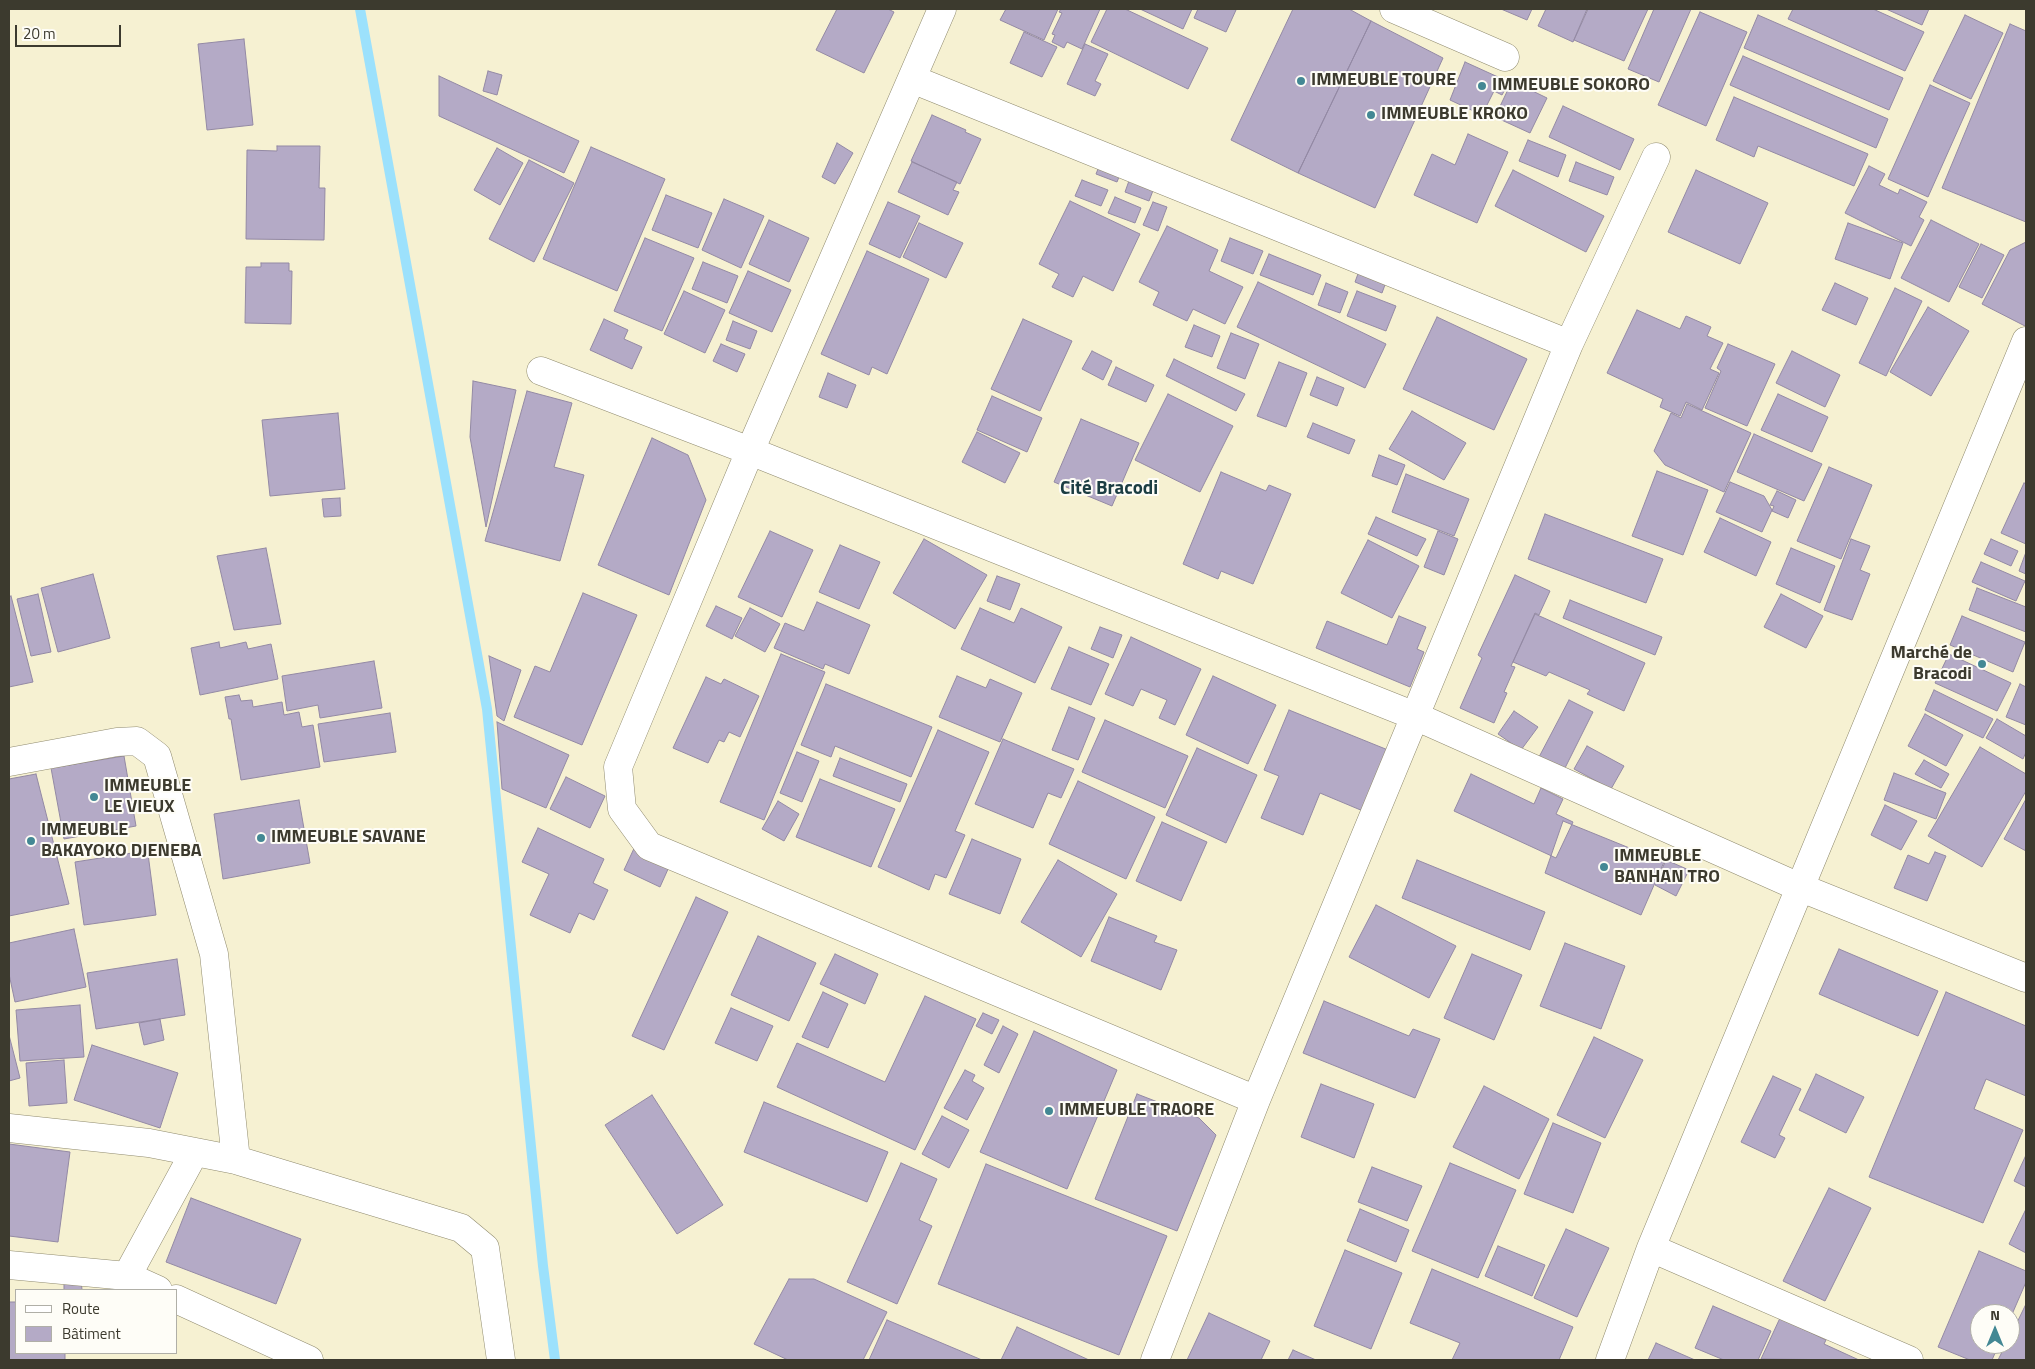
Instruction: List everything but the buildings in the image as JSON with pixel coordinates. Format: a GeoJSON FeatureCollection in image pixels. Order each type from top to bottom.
{"type":"FeatureCollection","features":[{"type":"Feature","properties":{"kind":"street"},"geometry":{"type":"LineString","coordinates":[[942,9],[750,451],[618,767],[622,809],[649,846],[1256,1100]]}},
{"type":"Feature","properties":{"kind":"street"},"geometry":{"type":"LineString","coordinates":[[1394,9],[1505,57]]}},
{"type":"Feature","properties":{"kind":"street"},"geometry":{"type":"LineString","coordinates":[[912,79],[1568,344]]}},
{"type":"Feature","properties":{"kind":"street"},"geometry":{"type":"LineString","coordinates":[[1154,1360],[1256,1100],[1568,344],[1656,157]]}},
{"type":"Feature","properties":{"kind":"street"},"geometry":{"type":"LineString","coordinates":[[1610,1360],[1651,1248],[2026,341]]}},
{"type":"Feature","properties":{"kind":"street"},"geometry":{"type":"LineString","coordinates":[[541,371],[750,451],[1415,716],[1799,887],[2026,978]]}},
{"type":"Feature","properties":{"kind":"street"},"geometry":{"type":"LineString","coordinates":[[9,762],[117,742],[137,741],[157,756],[214,954],[236,1160]]}},
{"type":"Feature","properties":{"kind":"street"},"geometry":{"type":"LineString","coordinates":[[9,1128],[148,1143],[236,1160],[461,1228],[485,1248],[501,1360]]}},
{"type":"Feature","properties":{"kind":"street"},"geometry":{"type":"LineString","coordinates":[[127,1276],[194,1153]]}},
{"type":"Feature","properties":{"kind":"street"},"geometry":{"type":"LineString","coordinates":[[1651,1248],[1909,1360]]}},
{"type":"Feature","properties":{"kind":"street"},"geometry":{"type":"LineString","coordinates":[[9,1265],[127,1276],[156,1289]]}},
{"type":"Feature","properties":{"kind":"street"},"geometry":{"type":"LineString","coordinates":[[178,1300],[309,1360]]}},
{"type":"Feature","properties":{"kind":"waterway"},"geometry":{"type":"LineString","coordinates":[[360,9],[487,709],[543,1266],[555,1360]]}},
{"type":"Feature","properties":{"kind":"place","name":"IMMEUBLE TOURE"},"geometry":{"type":"Point","coordinates":[1301,81]}},
{"type":"Feature","properties":{"kind":"place","name":"IMMEUBLE SOKORO"},"geometry":{"type":"Point","coordinates":[1482,86]}},
{"type":"Feature","properties":{"kind":"place","name":"IMMEUBLE KROKO"},"geometry":{"type":"Point","coordinates":[1371,115]}},
{"type":"Feature","properties":{"kind":"place","name":"Marché de Bracodi"},"geometry":{"type":"Point","coordinates":[1982,664]}},
{"type":"Feature","properties":{"kind":"place","name":"IMMEUBLE LE VIEUX"},"geometry":{"type":"Point","coordinates":[94,797]}},
{"type":"Feature","properties":{"kind":"place","name":"IMMEUBLE SAVANE"},"geometry":{"type":"Point","coordinates":[261,838]}},
{"type":"Feature","properties":{"kind":"place","name":"IMMEUBLE BAKAYOKO DJENEBA"},"geometry":{"type":"Point","coordinates":[31,841]}},
{"type":"Feature","properties":{"kind":"place","name":"IMMEUBLE BANHAN TRO"},"geometry":{"type":"Point","coordinates":[1604,867]}},
{"type":"Feature","properties":{"kind":"place","name":"IMMEUBLE TRAORE"},"geometry":{"type":"Point","coordinates":[1049,1111]}},
{"type":"Feature","properties":{"kind":"district","name":"Cité Bracodi"},"geometry":{"type":"Point","coordinates":[1109,489]}}]}
